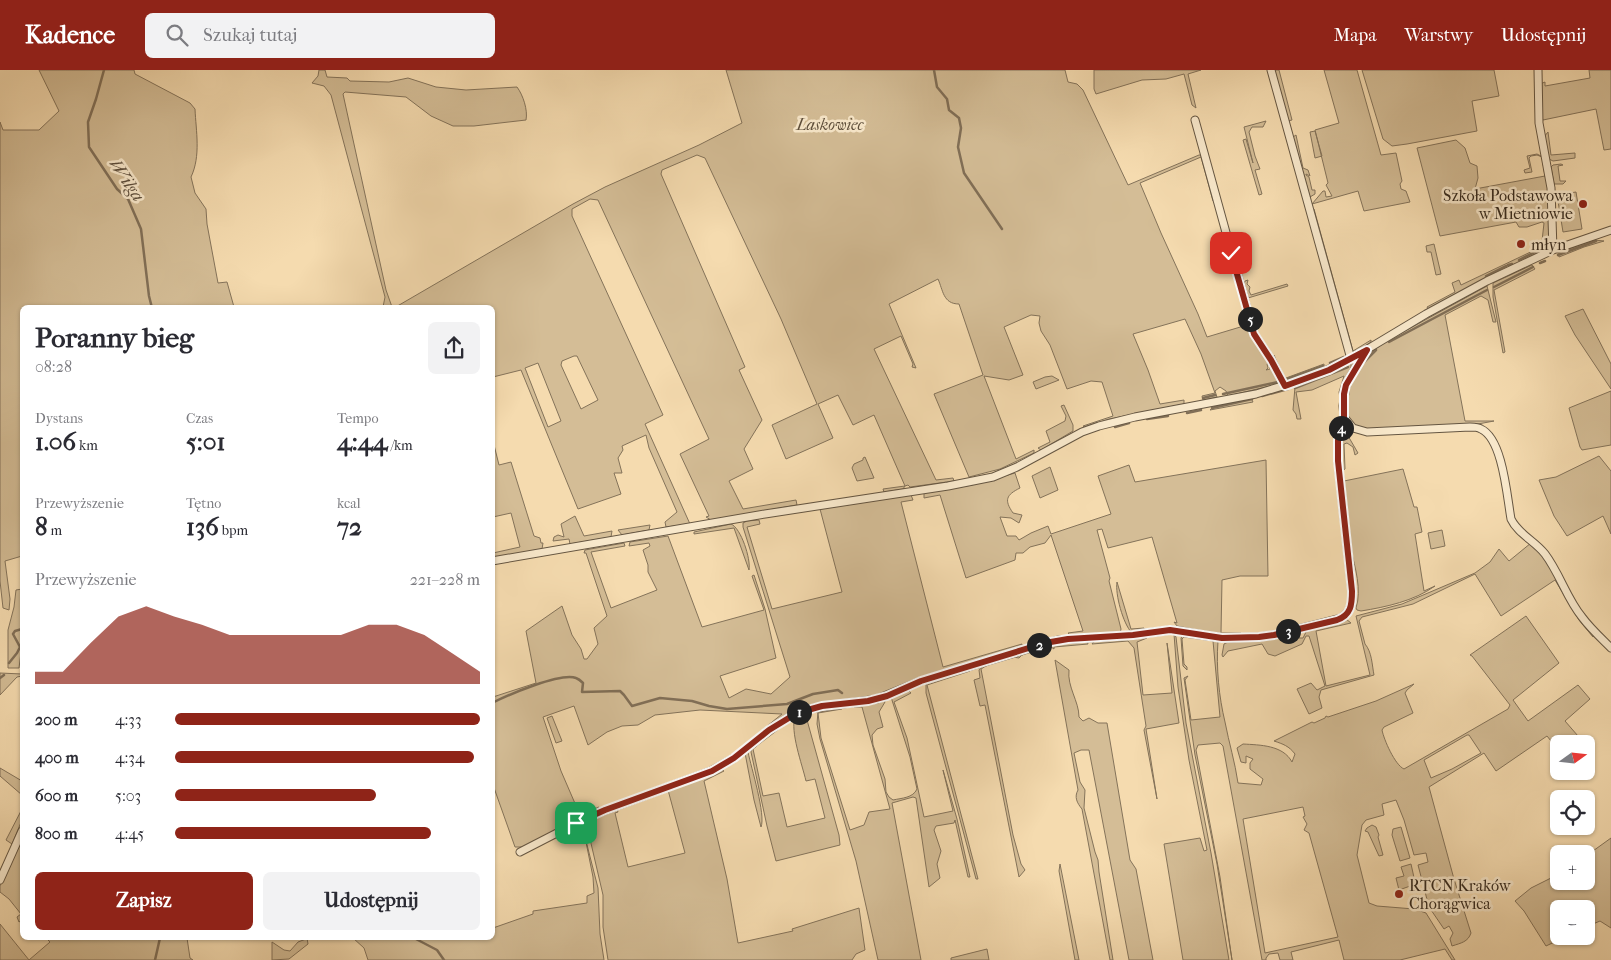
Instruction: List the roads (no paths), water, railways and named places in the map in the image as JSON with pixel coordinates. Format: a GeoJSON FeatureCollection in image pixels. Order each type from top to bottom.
{"type":"FeatureCollection","features":[{"type":"Feature","properties":{"kind":"street"},"geometry":{"type":"LineString","coordinates":[[1271,70],[1351,359]]}},
{"type":"Feature","properties":{"kind":"street"},"geometry":{"type":"LineString","coordinates":[[1538,70],[1539,124],[1551,188],[1553,250]]}},
{"type":"Feature","properties":{"kind":"street"},"geometry":{"type":"LineString","coordinates":[[1195,120],[1254,334],[1285,386]]}},
{"type":"Feature","properties":{"kind":"street"},"geometry":{"type":"LineString","coordinates":[[495,560],[765,514],[969,482],[1010,471],[1082,432],[1099,426],[1285,386],[1309,378],[1351,359],[1426,314],[1487,281],[1553,250],[1611,230]]}},
{"type":"Feature","properties":{"kind":"street"},"geometry":{"type":"LineString","coordinates":[[520,852],[590,816],[712,771],[734,758],[780,723],[791,716],[809,709],[868,701],[887,696],[921,681],[1058,640],[1133,635],[1170,630],[1222,638],[1259,637],[1341,618],[1350,611],[1352,599],[1338,461],[1338,440],[1344,417],[1346,385],[1367,350]]}},
{"type":"Feature","properties":{"kind":"street"},"geometry":{"type":"LineString","coordinates":[[1344,417],[1353,428],[1367,432],[1470,427],[1480,428],[1485,432],[1493,442],[1500,458],[1511,519],[1545,554],[1582,618],[1611,648]]}},
{"type":"Feature","properties":{"kind":"street"},"geometry":{"type":"LineString","coordinates":[[0,880],[20,835]]}},
{"type":"Feature","properties":{"kind":"waterway","name":"Wilga"},"geometry":{"type":"LineString","coordinates":[[104,70],[88,122],[89,147],[117,189],[128,199],[141,229],[151,305]]}},
{"type":"Feature","properties":{"kind":"waterway"},"geometry":{"type":"LineString","coordinates":[[934,70],[937,87],[947,99],[949,110],[959,118],[961,128],[958,147],[964,173],[1002,229]]}},
{"type":"Feature","properties":{"kind":"waterway"},"geometry":{"type":"LineString","coordinates":[[1558,255],[1596,241]]}},
{"type":"Feature","properties":{"kind":"waterway"},"geometry":{"type":"LineString","coordinates":[[1519,260],[1543,248]]}},
{"type":"Feature","properties":{"kind":"waterway"},"geometry":{"type":"LineString","coordinates":[[1540,263],[1545,261]]}},
{"type":"Feature","properties":{"kind":"waterway"},"geometry":{"type":"LineString","coordinates":[[1508,265],[1512,264]]}},
{"type":"Feature","properties":{"kind":"waterway"},"geometry":{"type":"LineString","coordinates":[[1486,276],[1506,266]]}},
{"type":"Feature","properties":{"kind":"waterway"},"geometry":{"type":"LineString","coordinates":[[1494,287],[1533,267]]}},
{"type":"Feature","properties":{"kind":"waterway"},"geometry":{"type":"LineString","coordinates":[[1389,342],[1487,290]]}},
{"type":"Feature","properties":{"kind":"waterway"},"geometry":{"type":"LineString","coordinates":[[1362,364],[1376,350]]}},
{"type":"Feature","properties":{"kind":"waterway"},"geometry":{"type":"LineString","coordinates":[[1330,363],[1344,357]]}},
{"type":"Feature","properties":{"kind":"waterway"},"geometry":{"type":"LineString","coordinates":[[1287,379],[1323,366]]}},
{"type":"Feature","properties":{"kind":"waterway"},"geometry":{"type":"LineString","coordinates":[[1295,388],[1348,367]]}},
{"type":"Feature","properties":{"kind":"waterway"},"geometry":{"type":"LineString","coordinates":[[1223,394],[1278,382]]}},
{"type":"Feature","properties":{"kind":"waterway"},"geometry":{"type":"LineString","coordinates":[[1262,396],[1288,389]]}},
{"type":"Feature","properties":{"kind":"waterway"},"geometry":{"type":"LineString","coordinates":[[1203,398],[1215,395]]}},
{"type":"Feature","properties":{"kind":"waterway"},"geometry":{"type":"LineString","coordinates":[[1212,408],[1252,399]]}},
{"type":"Feature","properties":{"kind":"waterway"},"geometry":{"type":"LineString","coordinates":[[1187,413],[1201,410]]}},
{"type":"Feature","properties":{"kind":"waterway"},"geometry":{"type":"LineString","coordinates":[[1147,419],[1168,416]]}},
{"type":"Feature","properties":{"kind":"waterway"},"geometry":{"type":"LineString","coordinates":[[1115,427],[1129,423]]}},
{"type":"Feature","properties":{"kind":"waterway"},"geometry":{"type":"LineString","coordinates":[[20,630],[13,634],[20,647]]}},
{"type":"Feature","properties":{"kind":"waterway"},"geometry":{"type":"LineString","coordinates":[[9,663],[20,647]]}},
{"type":"Feature","properties":{"kind":"waterway"},"geometry":{"type":"LineString","coordinates":[[0,678],[4,675]]}},
{"type":"Feature","properties":{"kind":"waterway"},"geometry":{"type":"LineString","coordinates":[[495,702],[534,685],[569,677],[577,678],[583,683],[582,692],[620,691],[632,706],[660,698],[692,701],[727,709],[787,704],[813,694],[838,690],[842,693]]}},
{"type":"Feature","properties":{"kind":"waterway"},"geometry":{"type":"LineString","coordinates":[[155,960],[160,940]]}},
{"type":"Feature","properties":{"kind":"waterway","name":"Wilga"},"geometry":{"type":"LineString","coordinates":[[418,940],[437,950],[444,960]]}},
{"type":"Feature","properties":{"kind":"place","name":"Szkoła Podstawowa w Mietniowie"},"geometry":{"type":"Point","coordinates":[1583,204]}},
{"type":"Feature","properties":{"kind":"place","name":"młyn"},"geometry":{"type":"Point","coordinates":[1521,244]}},
{"type":"Feature","properties":{"kind":"place","name":"RTCN Kraków Chorągwica"},"geometry":{"type":"Point","coordinates":[1399,894]}},
{"type":"Feature","properties":{"kind":"park label","name":"Laskowiec"},"geometry":{"type":"Point","coordinates":[830,124]}}]}
